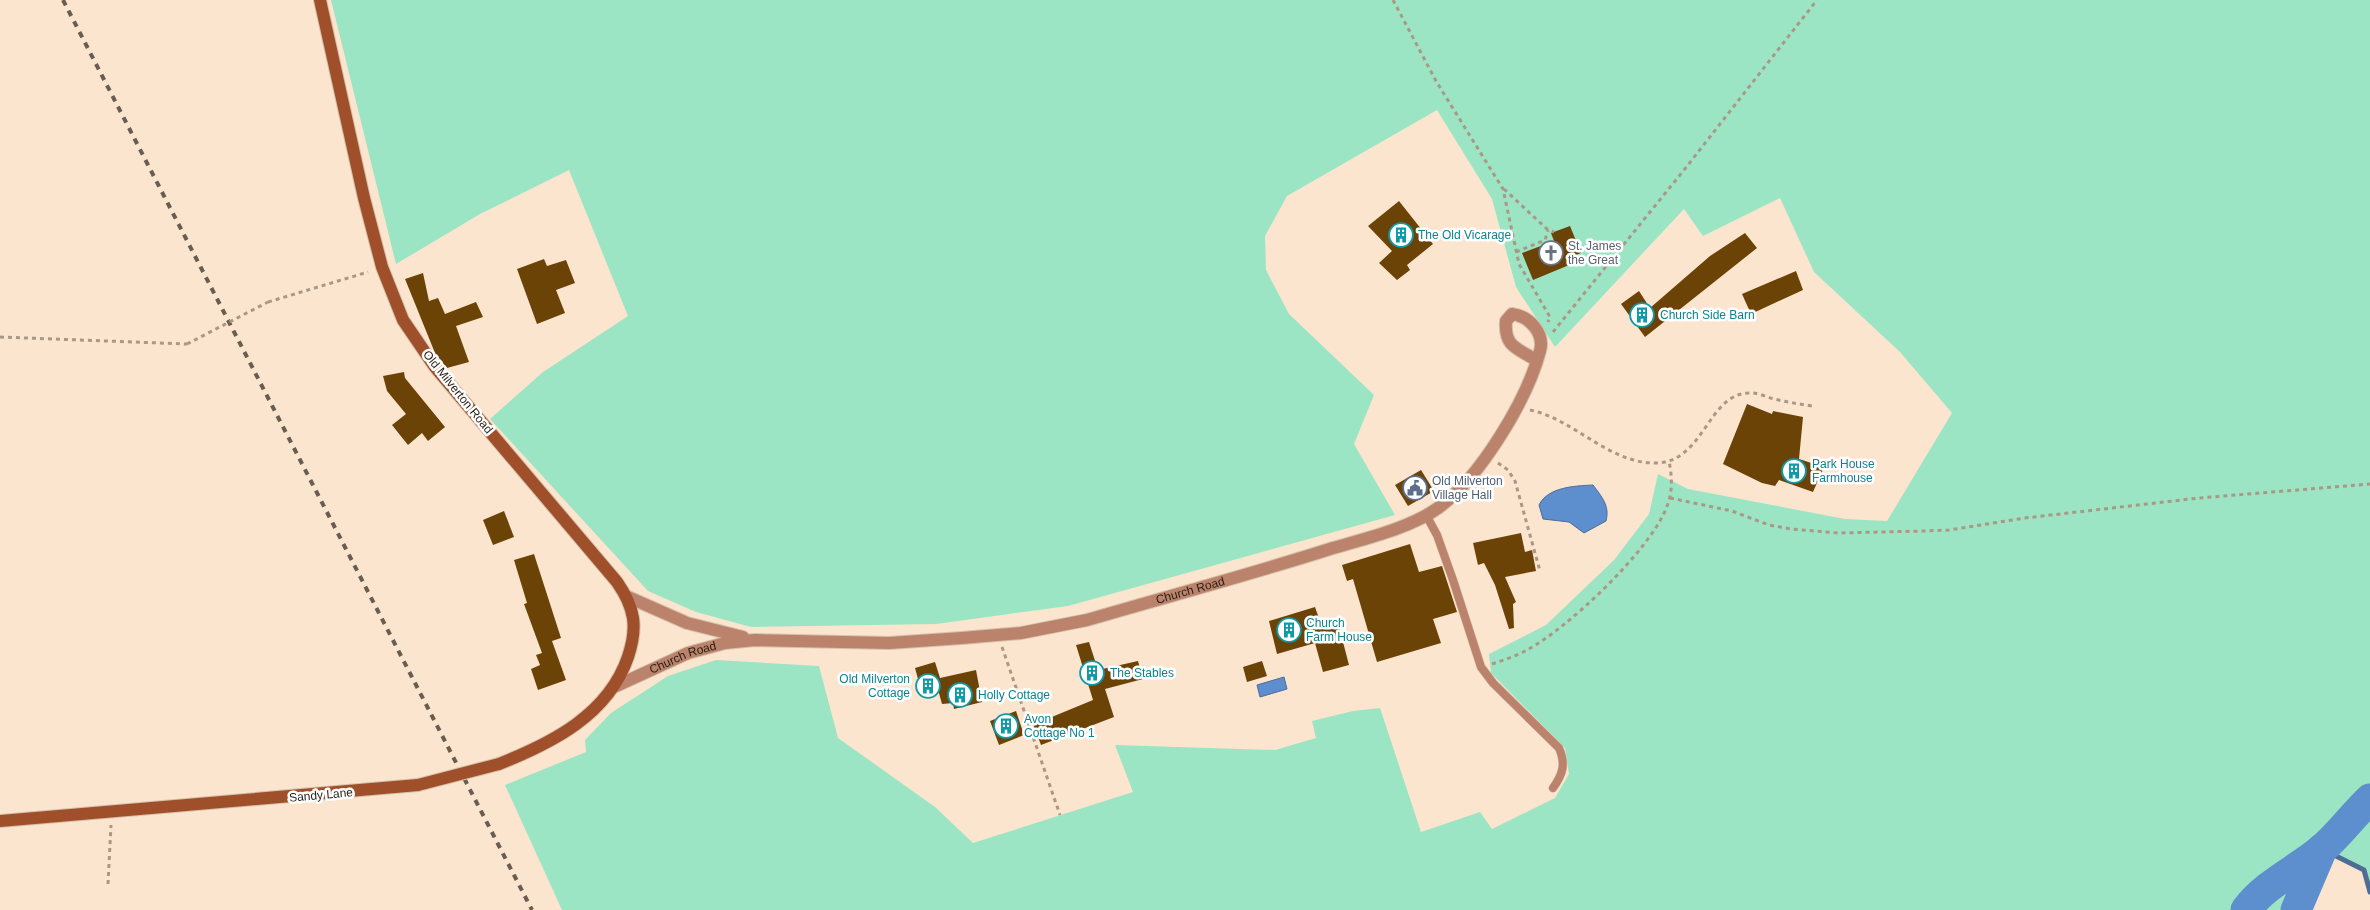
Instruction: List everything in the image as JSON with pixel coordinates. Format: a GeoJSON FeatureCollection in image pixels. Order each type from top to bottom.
{"type":"FeatureCollection","features":[{"type":"Feature","properties":{"kind":"street","name":"Old Milverton Road"},"geometry":{"type":"LineString","coordinates":[[320,0],[364,198],[382,268],[392,297],[403,320],[435,367],[628,597],[635,629],[626,664],[614,687]]}},
{"type":"Feature","properties":{"kind":"street","name":"Church Road"},"geometry":{"type":"LineString","coordinates":[[614,687],[688,653],[725,643],[755,640],[889,643],[998,635],[1054,627],[1087,620],[1371,538],[1426,515],[1456,492],[1482,463],[1514,412],[1538,355]]}},
{"type":"Feature","properties":{"kind":"street","name":"Church Road"},"geometry":{"type":"LineString","coordinates":[[628,597],[687,622],[718,632],[755,640]]}},
{"type":"Feature","properties":{"kind":"street","name":"Sandy Lane"},"geometry":{"type":"LineString","coordinates":[[0,821],[418,785],[499,764],[527,753],[563,735],[591,712],[614,687]]}},
{"type":"Feature","properties":{"kind":"lane"},"geometry":{"type":"LineString","coordinates":[[1426,515],[1437,535],[1482,669],[1493,683],[1555,742],[1561,754],[1563,770],[1553,788]]}},
{"type":"Feature","properties":{"kind":"path"},"geometry":{"type":"LineString","coordinates":[[1393,0],[1436,81],[1503,189],[1548,230],[1554,232]]}},
{"type":"Feature","properties":{"kind":"path"},"geometry":{"type":"LineString","coordinates":[[1538,355],[1560,320],[1582,299],[1817,0]]}},
{"type":"Feature","properties":{"kind":"path"},"geometry":{"type":"LineString","coordinates":[[1503,189],[1519,264],[1550,317],[1547,324]]}},
{"type":"Feature","properties":{"kind":"path"},"geometry":{"type":"LineString","coordinates":[[1516,252],[1545,240],[1548,230]]}},
{"type":"Feature","properties":{"kind":"path"},"geometry":{"type":"LineString","coordinates":[[0,337],[187,344],[268,302],[370,272]]}},
{"type":"Feature","properties":{"kind":"path"},"geometry":{"type":"LineString","coordinates":[[1530,410],[1548,416],[1594,442],[1632,459],[1655,463],[1669,461],[1684,454],[1725,404],[1741,394],[1757,394],[1812,406]]}},
{"type":"Feature","properties":{"kind":"path"},"geometry":{"type":"LineString","coordinates":[[1482,669],[1527,650],[1545,639],[1575,614],[1634,558],[1661,520],[1670,498],[1672,475],[1669,461]]}},
{"type":"Feature","properties":{"kind":"path"},"geometry":{"type":"LineString","coordinates":[[1500,464],[1508,470],[1515,481],[1526,512],[1540,571]]}},
{"type":"Feature","properties":{"kind":"path"},"geometry":{"type":"LineString","coordinates":[[1670,498],[1732,511],[1769,525],[1826,533],[1949,530],[2026,518],[2208,497],[2370,484]]}},
{"type":"Feature","properties":{"kind":"path"},"geometry":{"type":"LineString","coordinates":[[1003,650],[1060,815]]}},
{"type":"Feature","properties":{"kind":"path"},"geometry":{"type":"LineString","coordinates":[[108,884],[112,812]]}},
{"type":"Feature","properties":{"kind":"green space"},"geometry":{"type":"Polygon","coordinates":[[[331,0],[2370,0],[2370,892],[2364,870],[2322,849],[2296,910],[562,910],[505,785],[586,752],[585,740],[611,713],[668,676],[716,660],[819,666],[838,738],[935,807],[973,843],[1133,792],[1115,745],[1275,750],[1316,738],[1312,721],[1353,711],[1380,708],[1421,832],[1480,812],[1492,829],[1555,798],[1569,774],[1565,748],[1491,673],[1489,654],[1546,625],[1614,560],[1649,514],[1658,474],[1688,489],[1845,519],[1887,521],[1952,413],[1900,352],[1814,272],[1780,198],[1703,236],[1684,209],[1555,347],[1516,287],[1492,199],[1437,110],[1287,196],[1265,236],[1266,270],[1289,314],[1374,395],[1354,444],[1395,515],[1068,606],[936,624],[751,627],[696,612],[648,591],[490,419],[543,372],[628,316],[569,170],[480,214],[396,264],[331,0]]]}},
{"type":"Feature","properties":{"kind":"water"},"geometry":{"type":"Polygon","coordinates":[[[1593,485],[1606,506],[1606,521],[1584,533],[1569,522],[1543,519],[1539,505],[1549,494],[1562,489],[1593,485]]]}},
{"type":"Feature","properties":{"kind":"water"},"geometry":{"type":"Polygon","coordinates":[[[1284,677],[1287,689],[1260,697],[1257,685],[1284,677]]]}},
{"type":"Feature","properties":{"kind":"building","name":"The Old Vicarage"},"geometry":{"type":"Polygon","coordinates":[[[1399,201],[1433,244],[1407,265],[1410,270],[1397,280],[1379,263],[1392,251],[1368,226],[1399,201]]]}},
{"type":"Feature","properties":{"kind":"building","name":"St. James the Great"},"geometry":{"type":"Polygon","coordinates":[[[1570,226],[1581,253],[1571,257],[1574,263],[1533,280],[1522,253],[1554,241],[1551,233],[1570,226]]]}},
{"type":"Feature","properties":{"kind":"building"},"geometry":{"type":"Polygon","coordinates":[[[1745,233],[1757,248],[1645,337],[1621,304],[1639,291],[1650,308],[1710,256],[1745,233]]]}},
{"type":"Feature","properties":{"kind":"building"},"geometry":{"type":"Polygon","coordinates":[[[544,259],[547,266],[566,260],[575,283],[556,290],[565,313],[537,324],[517,269],[544,259]]]}},
{"type":"Feature","properties":{"kind":"building"},"geometry":{"type":"Polygon","coordinates":[[[1796,271],[1803,290],[1751,314],[1742,294],[1796,271]]]}},
{"type":"Feature","properties":{"kind":"building"},"geometry":{"type":"Polygon","coordinates":[[[423,273],[429,301],[438,298],[445,314],[476,302],[483,317],[456,326],[469,362],[447,368],[435,353],[405,279],[423,273]]]}},
{"type":"Feature","properties":{"kind":"building"},"geometry":{"type":"Polygon","coordinates":[[[404,372],[405,378],[445,427],[428,441],[422,433],[408,445],[392,425],[406,414],[387,391],[383,376],[404,372]]]}},
{"type":"Feature","properties":{"kind":"building"},"geometry":{"type":"Polygon","coordinates":[[[1747,404],[1772,414],[1773,411],[1803,417],[1799,459],[1824,467],[1813,492],[1779,480],[1775,486],[1762,483],[1723,464],[1747,404]]]}},
{"type":"Feature","properties":{"kind":"building","name":"Old Milverton Village Hall"},"geometry":{"type":"Polygon","coordinates":[[[1421,470],[1434,491],[1408,506],[1395,485],[1421,470]]]}},
{"type":"Feature","properties":{"kind":"building"},"geometry":{"type":"Polygon","coordinates":[[[504,511],[514,537],[493,545],[483,520],[504,511]]]}},
{"type":"Feature","properties":{"kind":"building"},"geometry":{"type":"Polygon","coordinates":[[[1521,533],[1525,552],[1532,550],[1536,571],[1505,577],[1516,602],[1513,604],[1514,628],[1509,629],[1495,585],[1484,563],[1478,565],[1473,543],[1521,533]]]}},
{"type":"Feature","properties":{"kind":"building"},"geometry":{"type":"Polygon","coordinates":[[[1410,544],[1419,572],[1442,566],[1457,612],[1433,619],[1441,643],[1377,662],[1353,579],[1347,581],[1342,565],[1410,544]]]}},
{"type":"Feature","properties":{"kind":"building"},"geometry":{"type":"Polygon","coordinates":[[[534,554],[561,638],[552,641],[566,680],[538,690],[531,669],[540,665],[536,655],[542,653],[524,604],[527,603],[514,560],[534,554]]]}},
{"type":"Feature","properties":{"kind":"building"},"geometry":{"type":"Polygon","coordinates":[[[1315,607],[1322,627],[1338,623],[1349,665],[1323,672],[1315,643],[1277,654],[1269,621],[1315,607]]]}},
{"type":"Feature","properties":{"kind":"building","name":"The Stables"},"geometry":{"type":"Polygon","coordinates":[[[1089,642],[1098,670],[1138,661],[1143,679],[1105,689],[1114,717],[1041,745],[1032,721],[1045,716],[1047,719],[1093,700],[1076,645],[1089,642]]]}},
{"type":"Feature","properties":{"kind":"building"},"geometry":{"type":"Polygon","coordinates":[[[1262,661],[1267,676],[1247,682],[1243,667],[1262,661]]]}},
{"type":"Feature","properties":{"kind":"building","name":"Holly Cottage"},"geometry":{"type":"Polygon","coordinates":[[[935,662],[940,678],[976,670],[982,702],[954,709],[953,703],[942,704],[939,693],[923,697],[915,668],[935,662]]]}},
{"type":"Feature","properties":{"kind":"building","name":"Avon Cottage No 1"},"geometry":{"type":"Polygon","coordinates":[[[1016,711],[1024,735],[999,745],[990,721],[1016,711]]]}},
{"type":"Feature","properties":{"kind":"waterway"},"geometry":{"type":"LineString","coordinates":[[2246,910],[2262,892],[2328,844],[2370,799]]}},
{"type":"Feature","properties":{"kind":"waterway"},"geometry":{"type":"LineString","coordinates":[[2322,849],[2364,870],[2370,892]]}},
{"type":"Feature","properties":{"kind":"waterway"},"geometry":{"type":"LineString","coordinates":[[2296,910],[2322,849]]}},
{"type":"Feature","properties":{"kind":"railway"},"geometry":{"type":"LineString","coordinates":[[63,0],[532,910]]}},
{"type":"Feature","properties":{"kind":"place","name":"The Old Vicarage"},"geometry":{"type":"Point","coordinates":[1401,235]}},
{"type":"Feature","properties":{"kind":"place","name":"St. James the Great"},"geometry":{"type":"Point","coordinates":[1551,253]}},
{"type":"Feature","properties":{"kind":"place","name":"Church Side Barn"},"geometry":{"type":"Point","coordinates":[1642,315]}},
{"type":"Feature","properties":{"kind":"place","name":"Park House Farmhouse"},"geometry":{"type":"Point","coordinates":[1794,471]}},
{"type":"Feature","properties":{"kind":"place","name":"Old Milverton Village Hall"},"geometry":{"type":"Point","coordinates":[1415,488]}},
{"type":"Feature","properties":{"kind":"place","name":"Church Farm House"},"geometry":{"type":"Point","coordinates":[1289,630]}},
{"type":"Feature","properties":{"kind":"place","name":"The Stables"},"geometry":{"type":"Point","coordinates":[1092,673]}},
{"type":"Feature","properties":{"kind":"place","name":"Old Milverton Cottage"},"geometry":{"type":"Point","coordinates":[928,686]}},
{"type":"Feature","properties":{"kind":"place","name":"Holly Cottage"},"geometry":{"type":"Point","coordinates":[960,695]}},
{"type":"Feature","properties":{"kind":"place","name":"Avon Cottage No 1"},"geometry":{"type":"Point","coordinates":[1006,726]}}]}
